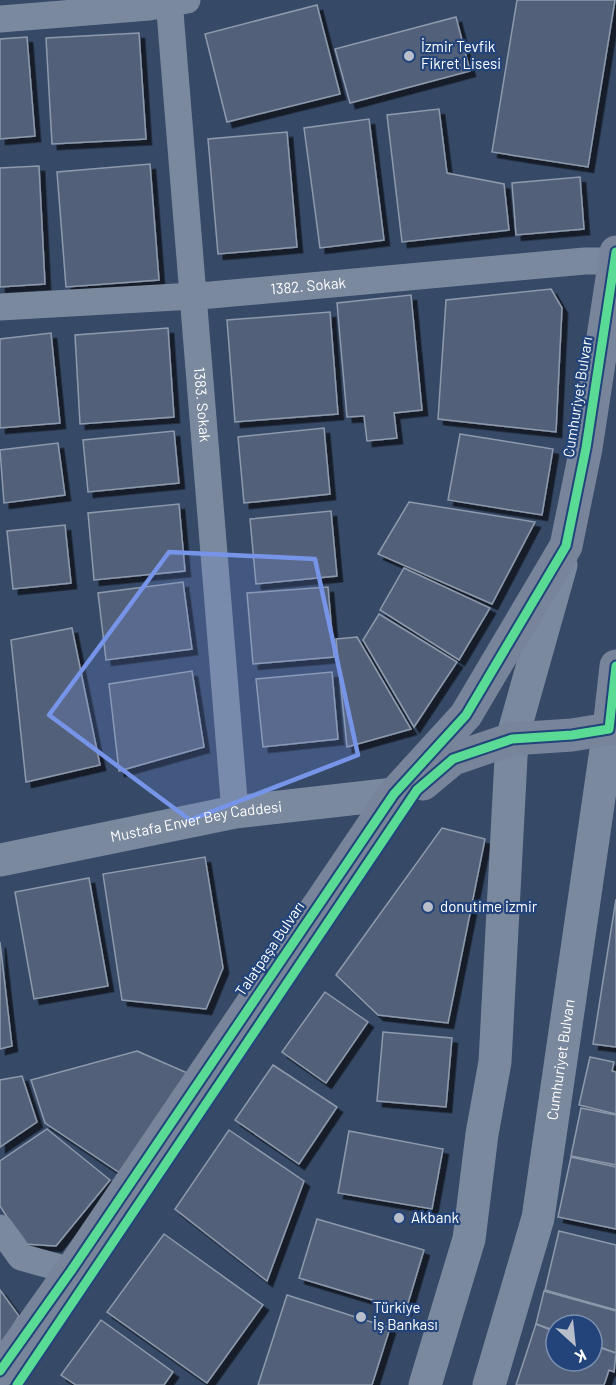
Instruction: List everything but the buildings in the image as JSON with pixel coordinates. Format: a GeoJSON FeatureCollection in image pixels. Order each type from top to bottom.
{"type":"FeatureCollection","features":[{"type":"Feature","properties":{"kind":"main road","name":"Cumhuriyet Bulvarı"},"geometry":{"type":"LineString","coordinates":[[566,546],[586,448],[616,258]]}},
{"type":"Feature","properties":{"kind":"main road","name":"Talatpaşa Bulvarı"},"geometry":{"type":"LineString","coordinates":[[0,1371],[72,1270],[394,794],[466,715],[566,546]]}},
{"type":"Feature","properties":{"kind":"main road","name":"Cumhuriyet Bulvarı"},"geometry":{"type":"LineString","coordinates":[[612,729],[616,666]]}},
{"type":"Feature","properties":{"kind":"main road"},"geometry":{"type":"LineString","coordinates":[[17,1385],[417,790],[453,759],[512,739],[572,735],[612,729]]}},
{"type":"Feature","properties":{"kind":"street"},"geometry":{"type":"LineString","coordinates":[[0,19],[176,1]]}},
{"type":"Feature","properties":{"kind":"street","name":"1383. Sokak"},"geometry":{"type":"LineString","coordinates":[[176,1],[194,296],[235,812]]}},
{"type":"Feature","properties":{"kind":"street","name":"1382. Sokak"},"geometry":{"type":"LineString","coordinates":[[0,307],[194,296],[616,258]]}},
{"type":"Feature","properties":{"kind":"street","name":"Cumhuriyet Bulvarı"},"geometry":{"type":"LineString","coordinates":[[425,1385],[469,1239],[482,1134],[495,1062],[512,739],[566,546]]}},
{"type":"Feature","properties":{"kind":"street","name":"Cumhuriyet Bulvarı"},"geometry":{"type":"LineString","coordinates":[[489,1385],[538,1218],[612,729]]}},
{"type":"Feature","properties":{"kind":"street","name":"Mustafa Enver Bey Caddesi"},"geometry":{"type":"LineString","coordinates":[[0,860],[235,812],[394,794]]}},
{"type":"Feature","properties":{"kind":"street"},"geometry":{"type":"LineString","coordinates":[[0,1228],[21,1257],[72,1270]]}},
{"type":"Feature","properties":{"kind":"highlighted area"},"geometry":{"type":"Polygon","coordinates":[[[169,552],[315,559],[358,755],[190,820],[49,715],[169,552]]]}},
{"type":"Feature","properties":{"kind":"cycle path"},"geometry":{"type":"LineString","coordinates":[[0,1371],[71,1271],[394,794],[466,715],[566,546],[586,448],[616,252]]}},
{"type":"Feature","properties":{"kind":"cycle path"},"geometry":{"type":"LineString","coordinates":[[17,1385],[417,790],[453,759],[512,739],[572,735],[609,729],[616,666]]}},
{"type":"Feature","properties":{"kind":"place","name":"İzmir Tevfik Fikret Lisesi"},"geometry":{"type":"Point","coordinates":[409,56]}},
{"type":"Feature","properties":{"kind":"place","name":"donutime izmir"},"geometry":{"type":"Point","coordinates":[428,907]}},
{"type":"Feature","properties":{"kind":"place","name":"Akbank"},"geometry":{"type":"Point","coordinates":[399,1218]}},
{"type":"Feature","properties":{"kind":"place","name":"Türkiye İş Bankası"},"geometry":{"type":"Point","coordinates":[361,1317]}}]}
